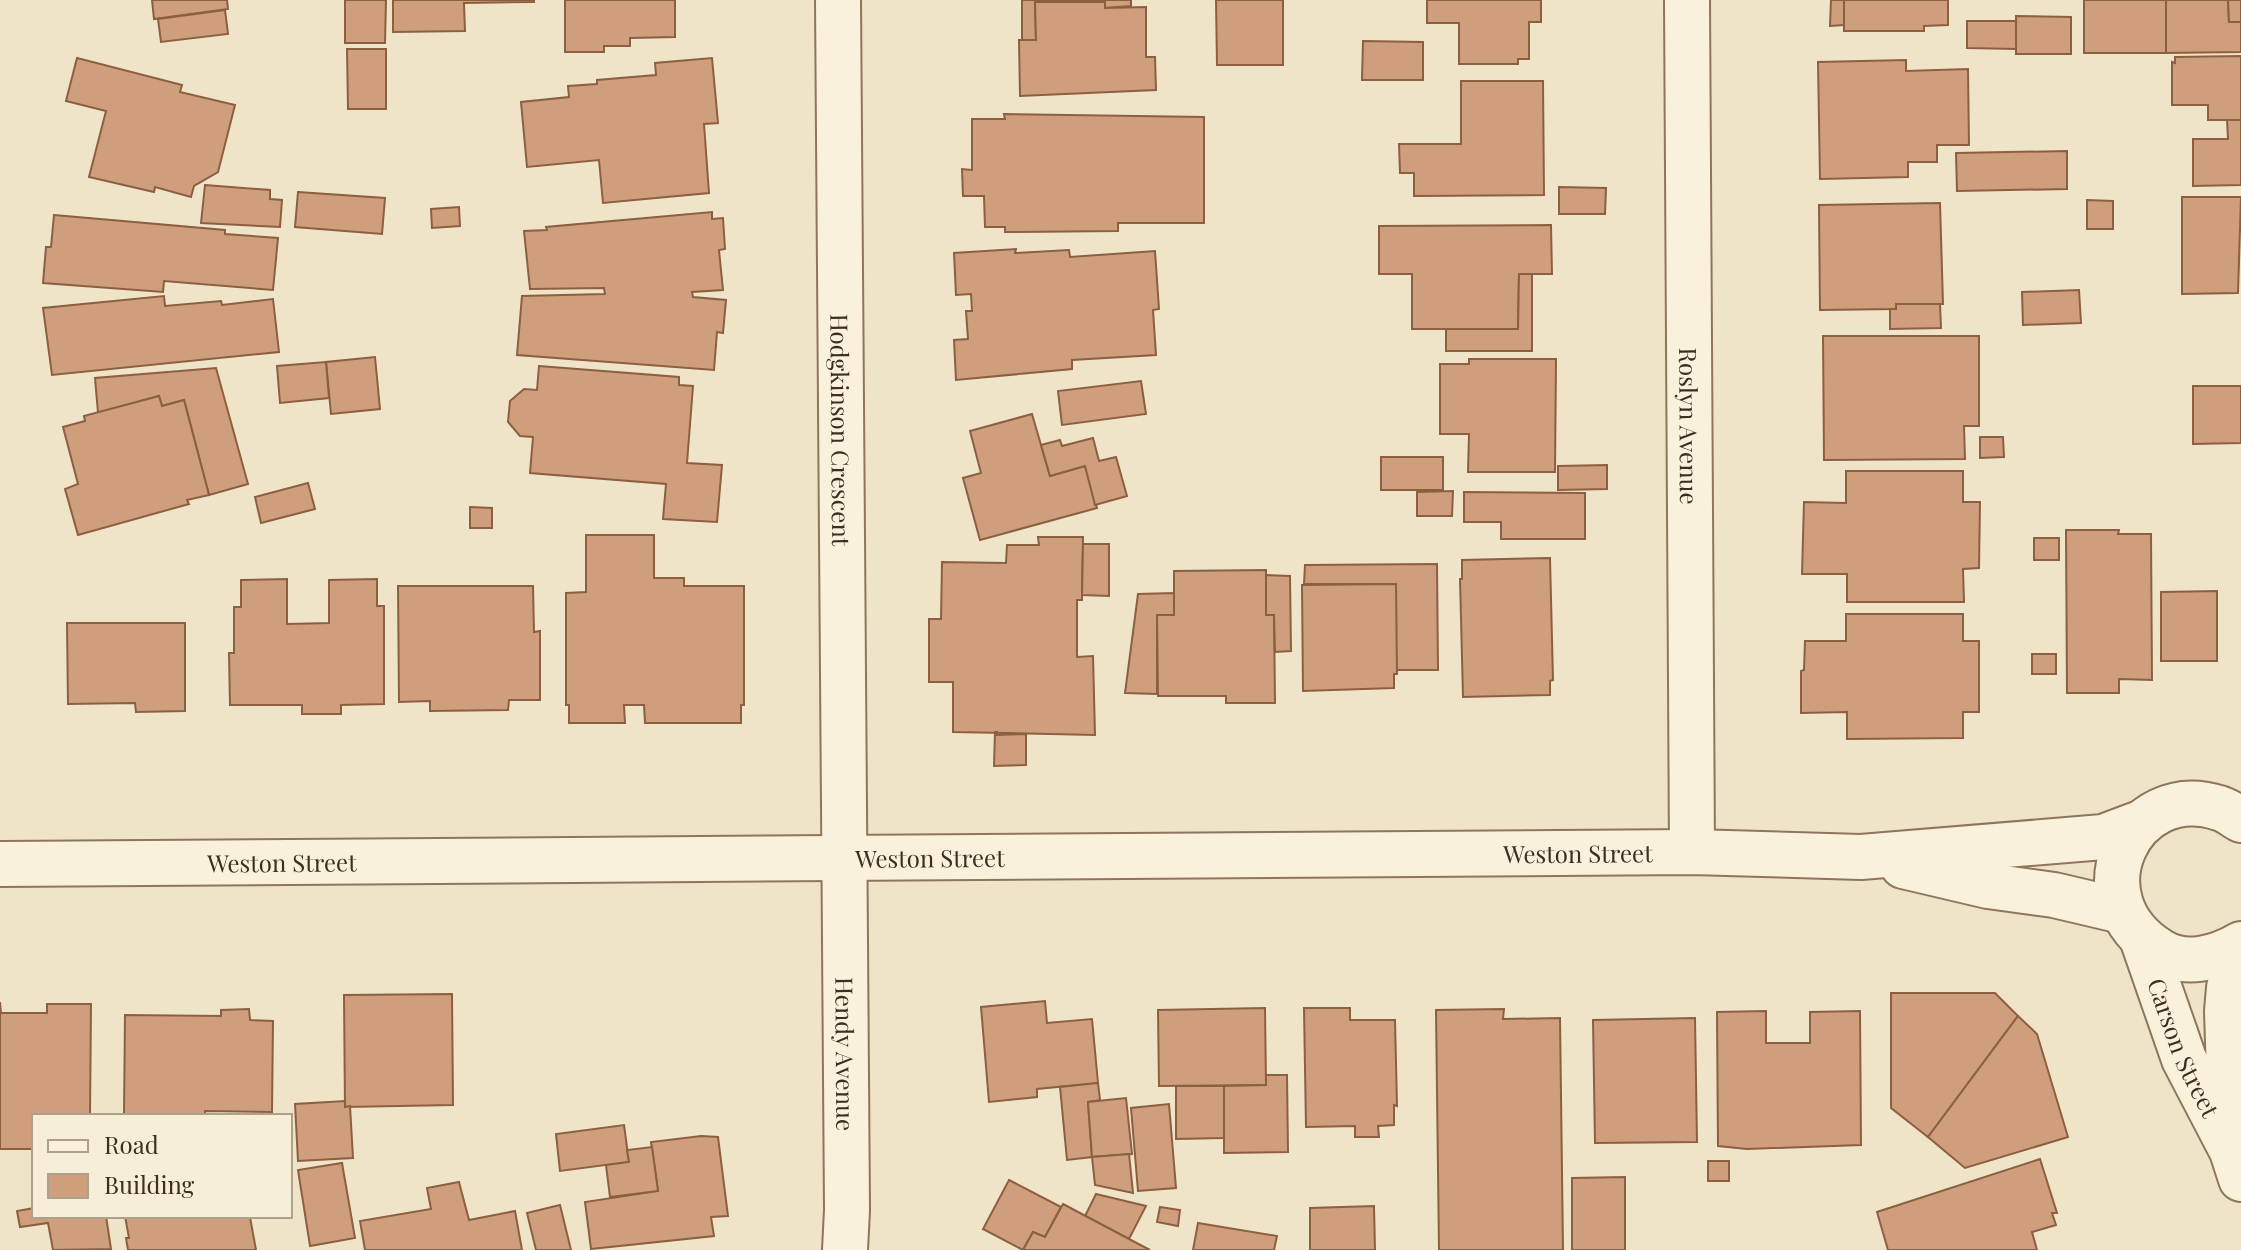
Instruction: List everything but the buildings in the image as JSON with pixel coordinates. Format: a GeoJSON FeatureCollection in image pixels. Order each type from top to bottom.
{"type":"FeatureCollection","features":[{"type":"Feature","properties":{"kind":"street","name":"Hodgkinson Crescent"},"geometry":{"type":"LineString","coordinates":[[838,0],[845,859]]}},
{"type":"Feature","properties":{"kind":"street","name":"Roslyn Avenue"},"geometry":{"type":"LineString","coordinates":[[1687,0],[1692,852]]}},
{"type":"Feature","properties":{"kind":"street","name":"Weston Street"},"geometry":{"type":"LineString","coordinates":[[0,864],[1692,852],[1861,857],[2103,837],[2143,822],[2166,809],[2193,804],[2220,808],[2241,820]]}},
{"type":"Feature","properties":{"kind":"street","name":"Carson Street"},"geometry":{"type":"LineString","coordinates":[[2143,822],[2127,841],[2118,864],[2116,888],[2184,1059],[2236,1165]]}},
{"type":"Feature","properties":{"kind":"street","name":"Weston Street"},"geometry":{"type":"LineString","coordinates":[[1861,857],[1988,886],[2054,895],[2133,926],[2166,955],[2191,960],[2216,957],[2240,944]]}},
{"type":"Feature","properties":{"kind":"street","name":"Hendy Avenue"},"geometry":{"type":"LineString","coordinates":[[845,859],[845,1250]]}},
{"type":"Feature","properties":{"kind":"street","name":"Carson Street"},"geometry":{"type":"LineString","coordinates":[[2236,1165],[2227,1011],[2229,988],[2240,944]]}}]}
